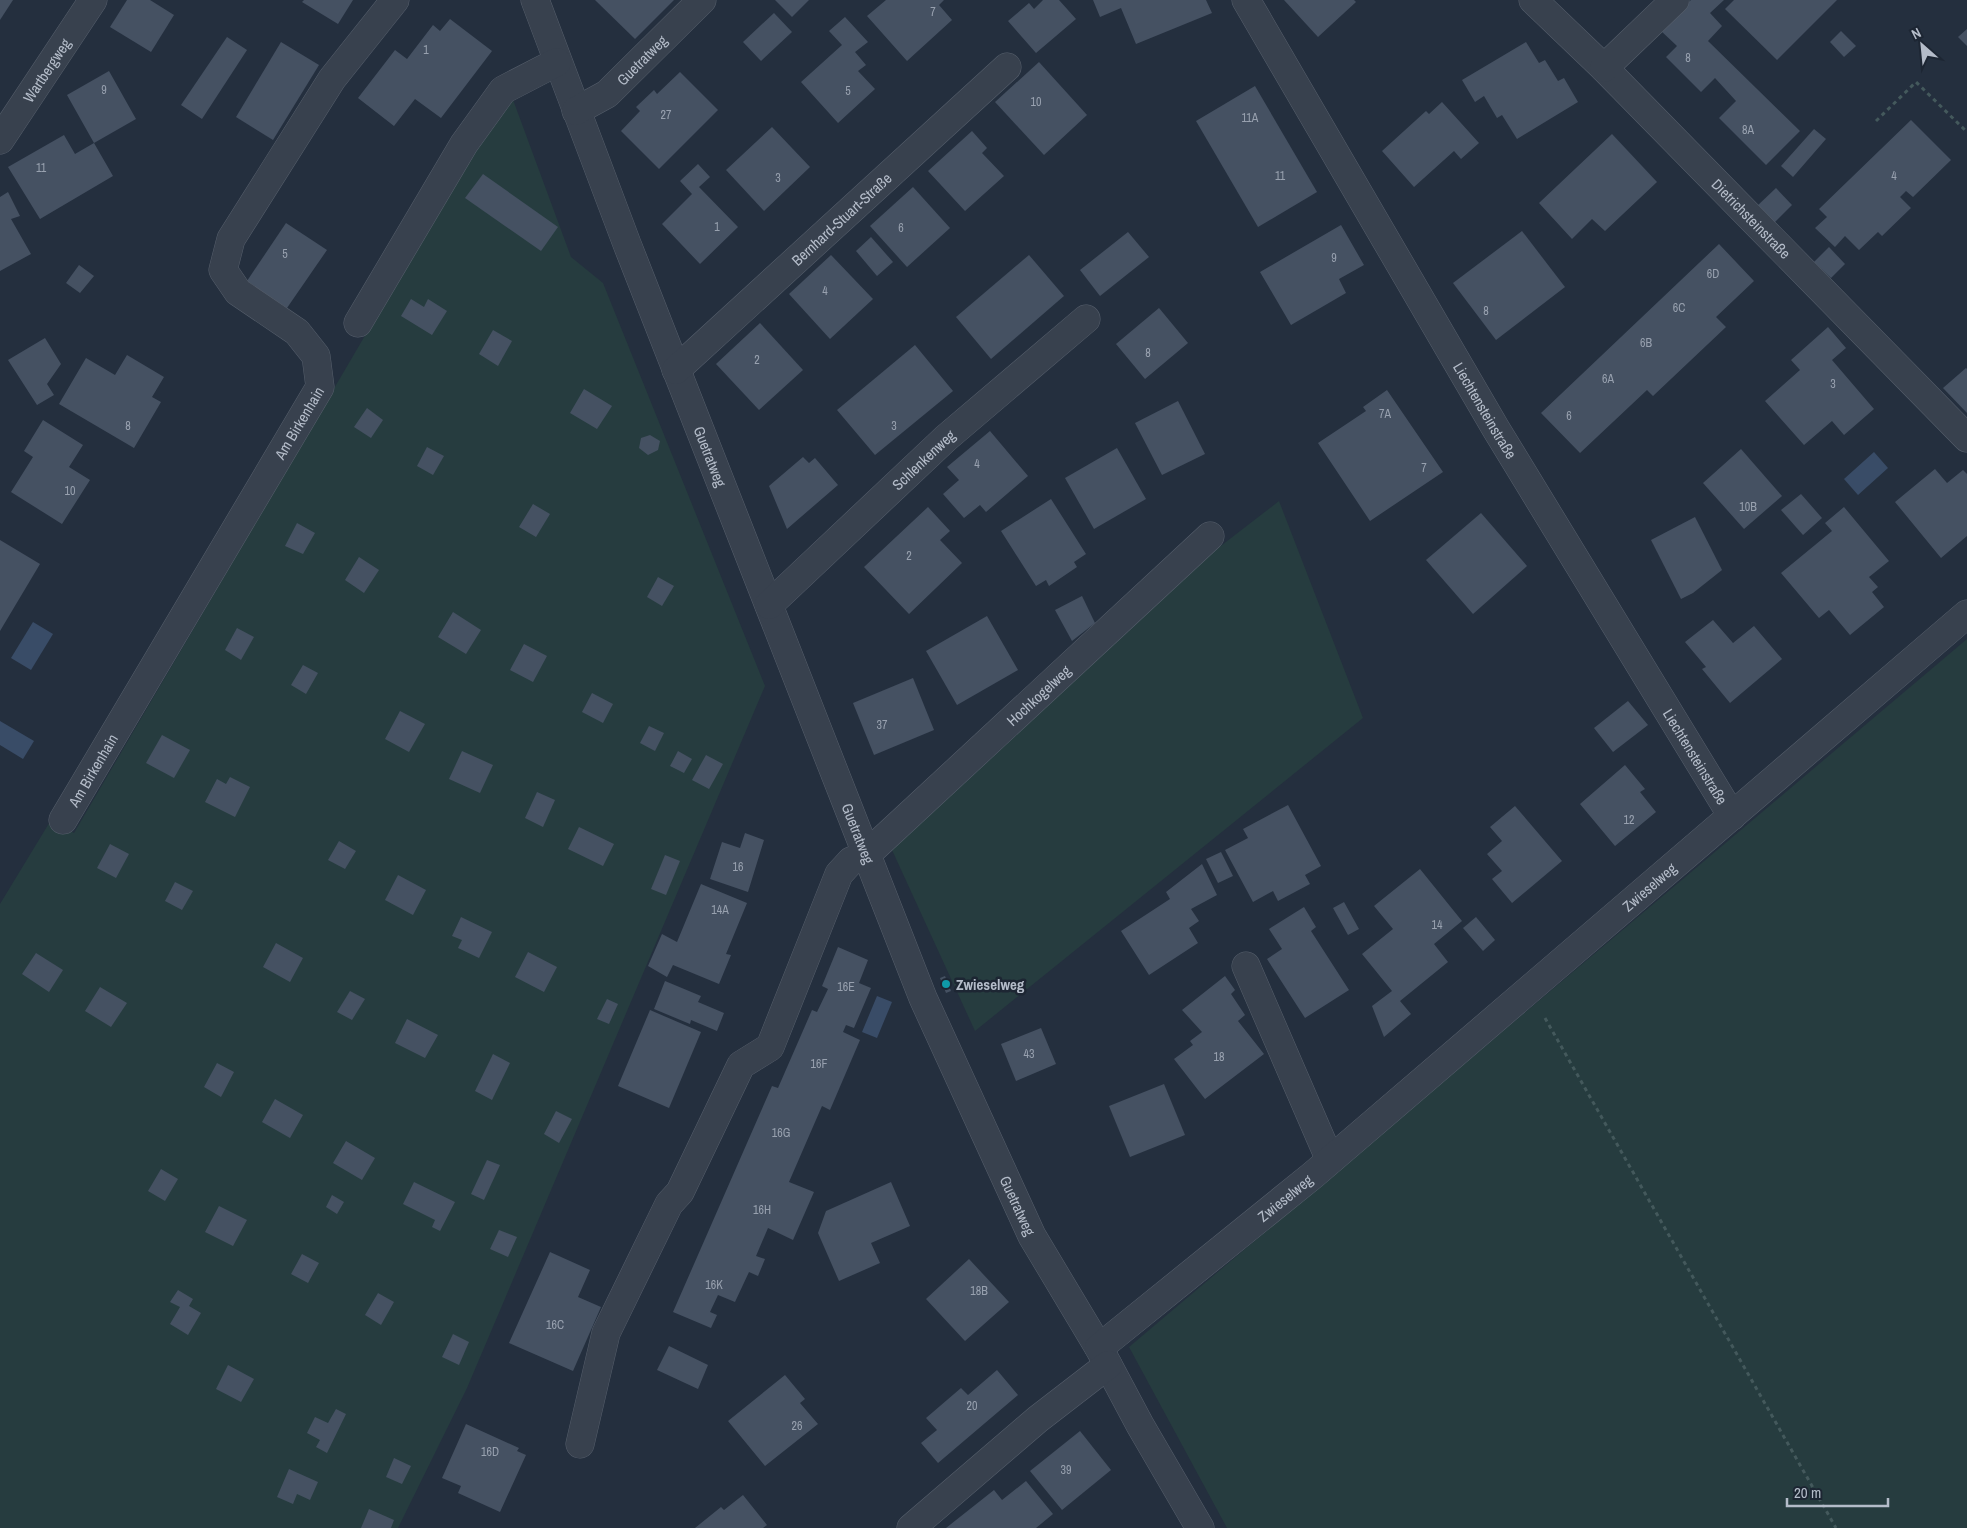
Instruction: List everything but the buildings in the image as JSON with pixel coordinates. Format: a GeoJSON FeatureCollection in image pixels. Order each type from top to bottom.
{"type":"FeatureCollection","features":[{"type":"Feature","properties":{"kind":"street","name":"Wartbergweg"},"geometry":{"type":"LineString","coordinates":[[0,140],[93,0]]}},
{"type":"Feature","properties":{"kind":"street","name":"Am Birkenhain"},"geometry":{"type":"LineString","coordinates":[[63,820],[320,387],[316,356],[297,332],[238,292],[223,270],[231,239],[332,79],[395,0]]}},
{"type":"Feature","properties":{"kind":"street","name":"Guetratweg"},"geometry":{"type":"LineString","coordinates":[[535,0],[557,62],[676,370],[923,998],[1032,1236],[1104,1357],[1140,1425],[1200,1528]]}},
{"type":"Feature","properties":{"kind":"street","name":"Guetratweg"},"geometry":{"type":"LineString","coordinates":[[576,111],[607,94],[702,0]]}},
{"type":"Feature","properties":{"kind":"street","name":"Liechtensteinstraße"},"geometry":{"type":"LineString","coordinates":[[1246,0],[1496,429],[1732,816]]}},
{"type":"Feature","properties":{"kind":"street","name":"Dietrichsteinstraße"},"geometry":{"type":"LineString","coordinates":[[1534,0],[1604,68],[1967,438]]}},
{"type":"Feature","properties":{"kind":"street"},"geometry":{"type":"LineString","coordinates":[[1604,68],[1675,0]]}},
{"type":"Feature","properties":{"kind":"street"},"geometry":{"type":"LineString","coordinates":[[358,324],[464,144],[503,90],[557,62]]}},
{"type":"Feature","properties":{"kind":"street","name":"Bernhard-Stuart-Straße"},"geometry":{"type":"LineString","coordinates":[[676,370],[1007,67]]}},
{"type":"Feature","properties":{"kind":"street","name":"Schlenkenweg"},"geometry":{"type":"LineString","coordinates":[[769,605],[946,438],[1086,320]]}},
{"type":"Feature","properties":{"kind":"street","name":"Hochkogelweg"},"geometry":{"type":"LineString","coordinates":[[580,1444],[606,1333],[670,1204],[680,1192],[741,1065],[770,1047],[839,874],[851,861],[866,855],[1210,536]]}},
{"type":"Feature","properties":{"kind":"street","name":"Zwieselweg"},"geometry":{"type":"LineString","coordinates":[[910,1528],[1038,1419],[1104,1357],[1330,1160],[1967,614]]}},
{"type":"Feature","properties":{"kind":"street"},"geometry":{"type":"LineString","coordinates":[[1246,966],[1330,1160]]}},
{"type":"Feature","properties":{"kind":"path"},"geometry":{"type":"LineString","coordinates":[[1876,121],[1916,82],[1967,132]]}},
{"type":"Feature","properties":{"kind":"path"},"geometry":{"type":"LineString","coordinates":[[1529,990],[1836,1528]]}},
{"type":"Feature","properties":{"kind":"green space"},"geometry":{"type":"Polygon","coordinates":[[[512,97],[571,257],[603,283],[765,686],[467,1388],[398,1528],[0,1528],[0,904],[51,820],[74,833],[456,180],[512,97]]]}},
{"type":"Feature","properties":{"kind":"green space"},"geometry":{"type":"Polygon","coordinates":[[[1279,501],[1363,718],[975,1031],[892,850],[1200,562],[1279,501]]]}},
{"type":"Feature","properties":{"kind":"green space"},"geometry":{"type":"Polygon","coordinates":[[[1967,639],[1967,1528],[1227,1528],[1129,1347],[1967,639]]]}},
{"type":"Feature","properties":{"kind":"water"},"geometry":{"type":"Polygon","coordinates":[[[1874,452],[1888,468],[1858,495],[1844,479],[1874,452]]]}},
{"type":"Feature","properties":{"kind":"water"},"geometry":{"type":"Polygon","coordinates":[[[33,622],[53,634],[31,670],[11,658],[33,622]]]}},
{"type":"Feature","properties":{"kind":"water"},"geometry":{"type":"Polygon","coordinates":[[[0,721],[34,741],[23,759],[0,745],[0,721]]]}},
{"type":"Feature","properties":{"kind":"water"},"geometry":{"type":"Polygon","coordinates":[[[877,996],[892,1002],[877,1038],[862,1032],[877,996]]]}},
{"type":"Feature","properties":{"kind":"place","name":"Zwieselweg"},"geometry":{"type":"Point","coordinates":[946,984]}}]}
